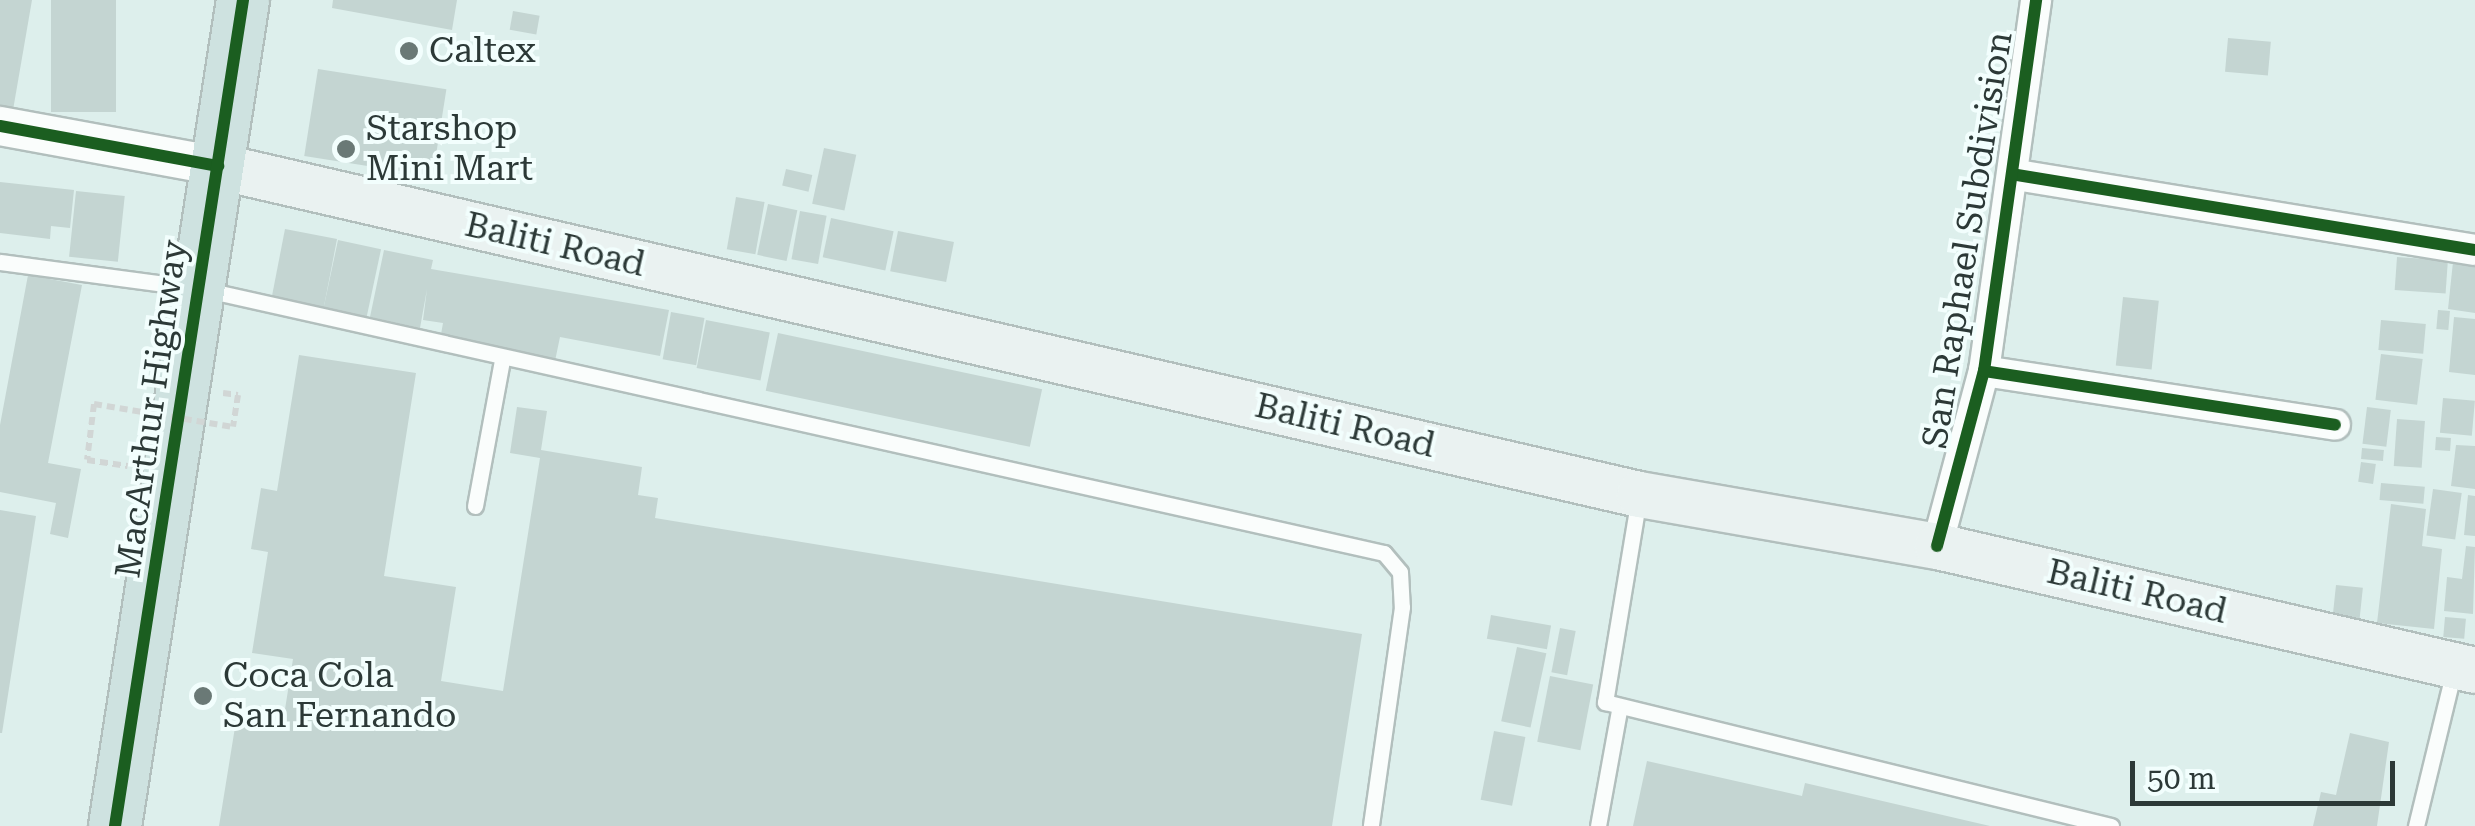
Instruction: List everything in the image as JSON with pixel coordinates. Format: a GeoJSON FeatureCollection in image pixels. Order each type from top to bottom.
{"type":"FeatureCollection","features":[{"type":"Feature","properties":{"kind":"highway","name":"MacArthur Highway"},"geometry":{"type":"LineString","coordinates":[[115,826],[202,289],[242,0]]}},
{"type":"Feature","properties":{"kind":"main road","name":"Baliti Road"},"geometry":{"type":"LineString","coordinates":[[218,166],[1640,494],[1937,546],[2465,668]]}},
{"type":"Feature","properties":{"kind":"street","name":"San Raphael Subdivision"},"geometry":{"type":"LineString","coordinates":[[1937,546],[1984,371],[2017,175],[2036,0]]}},
{"type":"Feature","properties":{"kind":"street"},"geometry":{"type":"LineString","coordinates":[[0,126],[218,166]]}},
{"type":"Feature","properties":{"kind":"street"},"geometry":{"type":"LineString","coordinates":[[2017,175],[2475,250]]}},
{"type":"Feature","properties":{"kind":"street"},"geometry":{"type":"LineString","coordinates":[[1984,371],[2335,425]]}},
{"type":"Feature","properties":{"kind":"lane"},"geometry":{"type":"LineString","coordinates":[[0,262],[202,289],[502,361],[1384,553],[1400,572],[1402,607],[1371,826]]}},
{"type":"Feature","properties":{"kind":"lane"},"geometry":{"type":"LineString","coordinates":[[475,506],[502,361]]}},
{"type":"Feature","properties":{"kind":"lane"},"geometry":{"type":"LineString","coordinates":[[1640,494],[1601,687],[1619,712],[2111,826]]}},
{"type":"Feature","properties":{"kind":"lane"},"geometry":{"type":"LineString","coordinates":[[2416,826],[2465,668]]}},
{"type":"Feature","properties":{"kind":"lane"},"geometry":{"type":"LineString","coordinates":[[1598,826],[1619,712]]}},
{"type":"Feature","properties":{"kind":"path"},"geometry":{"type":"LineString","coordinates":[[86,460],[94,404],[233,426],[238,395]]}},
{"type":"Feature","properties":{"kind":"building"},"geometry":{"type":"Polygon","coordinates":[[[0,0],[32,0],[13,110],[0,108],[0,0]]]}},
{"type":"Feature","properties":{"kind":"building"},"geometry":{"type":"Polygon","coordinates":[[[51,0],[116,0],[116,112],[51,112],[51,0]]]}},
{"type":"Feature","properties":{"kind":"building"},"geometry":{"type":"Polygon","coordinates":[[[333,0],[457,0],[452,30],[332,8],[333,0]]]}},
{"type":"Feature","properties":{"kind":"building"},"geometry":{"type":"Polygon","coordinates":[[[513,11],[540,16],[536,34],[510,30],[513,11]]]}},
{"type":"Feature","properties":{"kind":"building"},"geometry":{"type":"Polygon","coordinates":[[[2228,38],[2271,42],[2268,76],[2225,72],[2228,38]]]}},
{"type":"Feature","properties":{"kind":"building"},"geometry":{"type":"Polygon","coordinates":[[[318,69],[446,89],[433,176],[304,156],[318,69]]]}},
{"type":"Feature","properties":{"kind":"building"},"geometry":{"type":"Polygon","coordinates":[[[824,148],[856,155],[844,211],[812,204],[824,148]]]}},
{"type":"Feature","properties":{"kind":"building"},"geometry":{"type":"Polygon","coordinates":[[[786,169],[812,175],[808,192],[782,186],[786,169]]]}},
{"type":"Feature","properties":{"kind":"building"},"geometry":{"type":"Polygon","coordinates":[[[0,182],[74,190],[70,228],[51,226],[50,239],[0,233],[0,182]]]}},
{"type":"Feature","properties":{"kind":"building"},"geometry":{"type":"Polygon","coordinates":[[[76,191],[125,196],[118,262],[69,257],[76,191]]]}},
{"type":"Feature","properties":{"kind":"building"},"geometry":{"type":"Polygon","coordinates":[[[736,197],[765,202],[755,254],[727,249],[736,197]]]}},
{"type":"Feature","properties":{"kind":"building"},"geometry":{"type":"Polygon","coordinates":[[[768,204],[797,210],[787,261],[757,255],[768,204]]]}},
{"type":"Feature","properties":{"kind":"building"},"geometry":{"type":"Polygon","coordinates":[[[800,211],[827,216],[818,264],[791,259],[800,211]]]}},
{"type":"Feature","properties":{"kind":"building"},"geometry":{"type":"Polygon","coordinates":[[[831,218],[894,231],[885,270],[823,257],[831,218]]]}},
{"type":"Feature","properties":{"kind":"building"},"geometry":{"type":"Polygon","coordinates":[[[285,229],[337,239],[324,308],[272,298],[285,229]]]}},
{"type":"Feature","properties":{"kind":"building"},"geometry":{"type":"Polygon","coordinates":[[[898,231],[954,242],[946,282],[890,271],[898,231]]]}},
{"type":"Feature","properties":{"kind":"building"},"geometry":{"type":"Polygon","coordinates":[[[338,240],[381,249],[367,317],[324,307],[338,240]]]}},
{"type":"Feature","properties":{"kind":"building"},"geometry":{"type":"Polygon","coordinates":[[[384,250],[433,260],[431,269],[669,310],[660,356],[560,337],[555,361],[440,340],[443,323],[423,320],[427,289],[420,328],[370,317],[384,250]]]}},
{"type":"Feature","properties":{"kind":"building"},"geometry":{"type":"Polygon","coordinates":[[[2397,257],[2448,261],[2446,293],[2395,290],[2397,257]]]}},
{"type":"Feature","properties":{"kind":"building"},"geometry":{"type":"Polygon","coordinates":[[[2453,262],[2475,265],[2475,313],[2448,309],[2453,262]]]}},
{"type":"Feature","properties":{"kind":"building"},"geometry":{"type":"Polygon","coordinates":[[[28,275],[82,285],[48,463],[81,469],[68,538],[50,534],[56,503],[0,492],[0,425],[28,275]]]}},
{"type":"Feature","properties":{"kind":"building"},"geometry":{"type":"Polygon","coordinates":[[[2123,297],[2159,301],[2152,369],[2116,366],[2123,297]]]}},
{"type":"Feature","properties":{"kind":"building"},"geometry":{"type":"Polygon","coordinates":[[[2438,310],[2450,311],[2448,330],[2436,329],[2438,310]]]}},
{"type":"Feature","properties":{"kind":"building"},"geometry":{"type":"Polygon","coordinates":[[[671,312],[704,318],[696,365],[663,359],[671,312]]]}},
{"type":"Feature","properties":{"kind":"building"},"geometry":{"type":"Polygon","coordinates":[[[2454,317],[2475,319],[2475,375],[2449,372],[2454,317]]]}},
{"type":"Feature","properties":{"kind":"building"},"geometry":{"type":"Polygon","coordinates":[[[706,320],[770,332],[760,381],[697,368],[706,320]]]}},
{"type":"Feature","properties":{"kind":"building"},"geometry":{"type":"Polygon","coordinates":[[[2381,320],[2426,324],[2423,354],[2378,350],[2381,320]]]}},
{"type":"Feature","properties":{"kind":"building"},"geometry":{"type":"Polygon","coordinates":[[[778,333],[1042,389],[1030,447],[766,391],[778,333]]]}},
{"type":"Feature","properties":{"kind":"building"},"geometry":{"type":"Polygon","coordinates":[[[2381,354],[2423,359],[2417,405],[2375,400],[2381,354]]]}},
{"type":"Feature","properties":{"kind":"building"},"geometry":{"type":"Polygon","coordinates":[[[299,355],[416,373],[384,576],[456,587],[441,681],[503,691],[540,458],[510,453],[517,407],[547,411],[541,450],[642,467],[638,495],[658,498],[655,518],[1362,634],[1332,826],[219,826],[236,721],[282,728],[293,659],[252,653],[268,552],[251,549],[261,488],[277,491],[299,355]]]}},
{"type":"Feature","properties":{"kind":"building"},"geometry":{"type":"Polygon","coordinates":[[[2443,398],[2475,401],[2472,436],[2440,433],[2443,398]]]}},
{"type":"Feature","properties":{"kind":"building"},"geometry":{"type":"Polygon","coordinates":[[[2367,407],[2391,410],[2386,447],[2362,444],[2367,407]]]}},
{"type":"Feature","properties":{"kind":"building"},"geometry":{"type":"Polygon","coordinates":[[[2397,419],[2425,421],[2422,468],[2394,466],[2397,419]]]}},
{"type":"Feature","properties":{"kind":"building"},"geometry":{"type":"Polygon","coordinates":[[[2436,437],[2451,438],[2450,451],[2435,450],[2436,437]]]}},
{"type":"Feature","properties":{"kind":"building"},"geometry":{"type":"Polygon","coordinates":[[[2456,445],[2475,446],[2475,489],[2451,486],[2456,445]]]}},
{"type":"Feature","properties":{"kind":"building"},"geometry":{"type":"Polygon","coordinates":[[[2362,448],[2384,450],[2383,461],[2361,459],[2362,448]]]}},
{"type":"Feature","properties":{"kind":"building"},"geometry":{"type":"Polygon","coordinates":[[[2361,462],[2376,464],[2373,484],[2358,482],[2361,462]]]}},
{"type":"Feature","properties":{"kind":"building"},"geometry":{"type":"Polygon","coordinates":[[[2381,483],[2425,487],[2423,504],[2380,500],[2381,483]]]}},
{"type":"Feature","properties":{"kind":"building"},"geometry":{"type":"Polygon","coordinates":[[[2433,489],[2462,493],[2455,540],[2426,536],[2433,489]]]}},
{"type":"Feature","properties":{"kind":"building"},"geometry":{"type":"Polygon","coordinates":[[[2468,495],[2475,496],[2475,536],[2464,535],[2468,495]]]}},
{"type":"Feature","properties":{"kind":"building"},"geometry":{"type":"Polygon","coordinates":[[[2391,504],[2426,509],[2422,546],[2442,549],[2434,629],[2377,623],[2391,504]]]}},
{"type":"Feature","properties":{"kind":"building"},"geometry":{"type":"Polygon","coordinates":[[[0,510],[36,516],[2,733],[0,733],[0,510]]]}},
{"type":"Feature","properties":{"kind":"building"},"geometry":{"type":"Polygon","coordinates":[[[2466,546],[2475,547],[2473,614],[2444,611],[2447,577],[2462,579],[2466,546]]]}},
{"type":"Feature","properties":{"kind":"building"},"geometry":{"type":"Polygon","coordinates":[[[2336,585],[2363,588],[2359,622],[2332,619],[2336,585]]]}},
{"type":"Feature","properties":{"kind":"building"},"geometry":{"type":"Polygon","coordinates":[[[1491,615],[1551,626],[1547,649],[1487,639],[1491,615]]]}},
{"type":"Feature","properties":{"kind":"building"},"geometry":{"type":"Polygon","coordinates":[[[2445,617],[2466,619],[2464,639],[2443,637],[2445,617]]]}},
{"type":"Feature","properties":{"kind":"building"},"geometry":{"type":"Polygon","coordinates":[[[1560,628],[1576,631],[1567,675],[1551,672],[1560,628]]]}},
{"type":"Feature","properties":{"kind":"building"},"geometry":{"type":"Polygon","coordinates":[[[1517,647],[1546,653],[1531,728],[1501,721],[1517,647]]]}},
{"type":"Feature","properties":{"kind":"building"},"geometry":{"type":"Polygon","coordinates":[[[1550,676],[1593,684],[1580,750],[1537,742],[1550,676]]]}},
{"type":"Feature","properties":{"kind":"building"},"geometry":{"type":"Polygon","coordinates":[[[1494,731],[1525,737],[1512,806],[1481,800],[1494,731]]]}},
{"type":"Feature","properties":{"kind":"building"},"geometry":{"type":"Polygon","coordinates":[[[2350,733],[2389,742],[2377,826],[2313,826],[2321,792],[2336,795],[2350,733]]]}},
{"type":"Feature","properties":{"kind":"building"},"geometry":{"type":"Polygon","coordinates":[[[1647,761],[1802,796],[1805,783],[1990,826],[1633,826],[1647,761]]]}},
{"type":"Feature","properties":{"kind":"cycle path"},"geometry":{"type":"LineString","coordinates":[[115,826],[243,0]]}},
{"type":"Feature","properties":{"kind":"cycle path"},"geometry":{"type":"LineString","coordinates":[[1937,546],[1984,371],[2036,0]]}},
{"type":"Feature","properties":{"kind":"cycle path"},"geometry":{"type":"LineString","coordinates":[[0,126],[218,166]]}},
{"type":"Feature","properties":{"kind":"cycle path"},"geometry":{"type":"LineString","coordinates":[[2017,175],[2475,250]]}},
{"type":"Feature","properties":{"kind":"cycle path"},"geometry":{"type":"LineString","coordinates":[[1984,371],[2335,425]]}},
{"type":"Feature","properties":{"kind":"place","name":"Caltex"},"geometry":{"type":"Point","coordinates":[409,51]}},
{"type":"Feature","properties":{"kind":"place","name":"Starshop Mini Mart"},"geometry":{"type":"Point","coordinates":[346,149]}},
{"type":"Feature","properties":{"kind":"place","name":"Coca Cola San Fernando"},"geometry":{"type":"Point","coordinates":[203,696]}}]}
